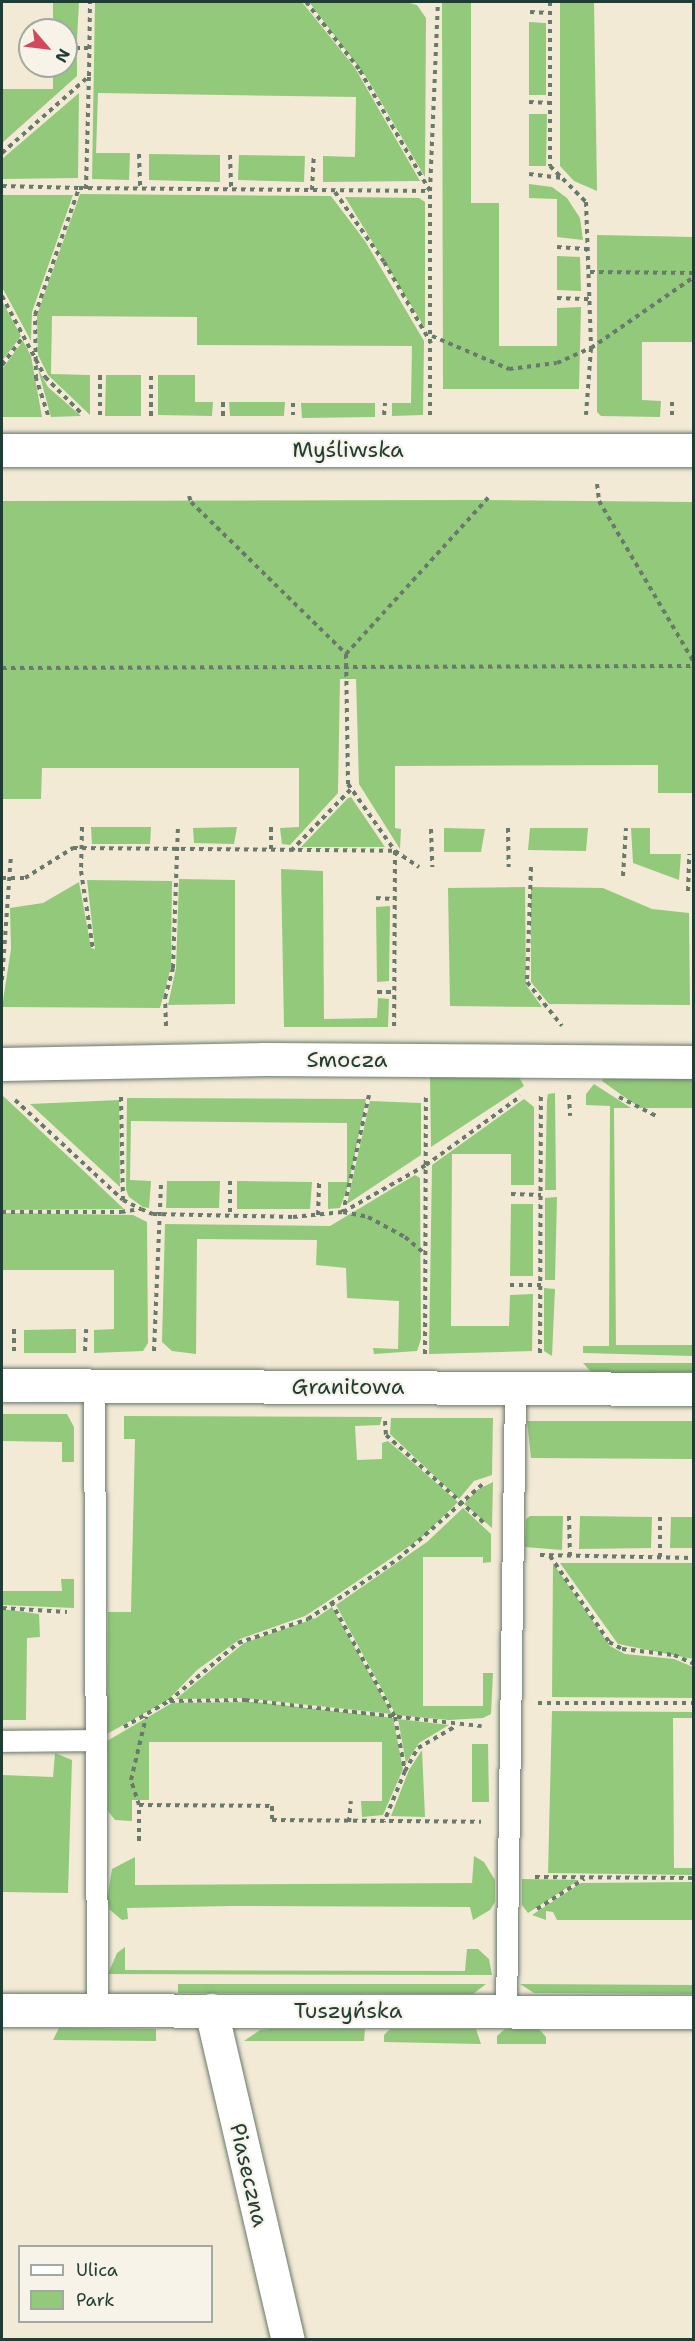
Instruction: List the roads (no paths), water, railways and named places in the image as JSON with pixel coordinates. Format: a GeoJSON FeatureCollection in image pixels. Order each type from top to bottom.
{"type":"FeatureCollection","features":[{"type":"Feature","properties":{"kind":"street","name":"Myśliwska"},"geometry":{"type":"LineString","coordinates":[[2,450],[693,450]]}},
{"type":"Feature","properties":{"kind":"street","name":"Smocza"},"geometry":{"type":"LineString","coordinates":[[5,1079],[384,1049],[426,1060],[693,1062]]}},
{"type":"Feature","properties":{"kind":"street","name":"Granitowa"},"geometry":{"type":"LineString","coordinates":[[8,1371],[515,1388],[693,1389]]}},
{"type":"Feature","properties":{"kind":"street","name":"Tuszyńska"},"geometry":{"type":"LineString","coordinates":[[2,2010],[693,2012]]}},
{"type":"Feature","properties":{"kind":"street","name":"Piaseczna"},"geometry":{"type":"LineString","coordinates":[[211,2010],[288,2340]]}},
{"type":"Feature","properties":{"kind":"lane"},"geometry":{"type":"LineString","coordinates":[[90,1372],[97,2010]]}},
{"type":"Feature","properties":{"kind":"lane"},"geometry":{"type":"LineString","coordinates":[[506,2011],[513,1703],[515,1388]]}},
{"type":"Feature","properties":{"kind":"lane"},"geometry":{"type":"LineString","coordinates":[[2,1741],[93,1740]]}}]}
